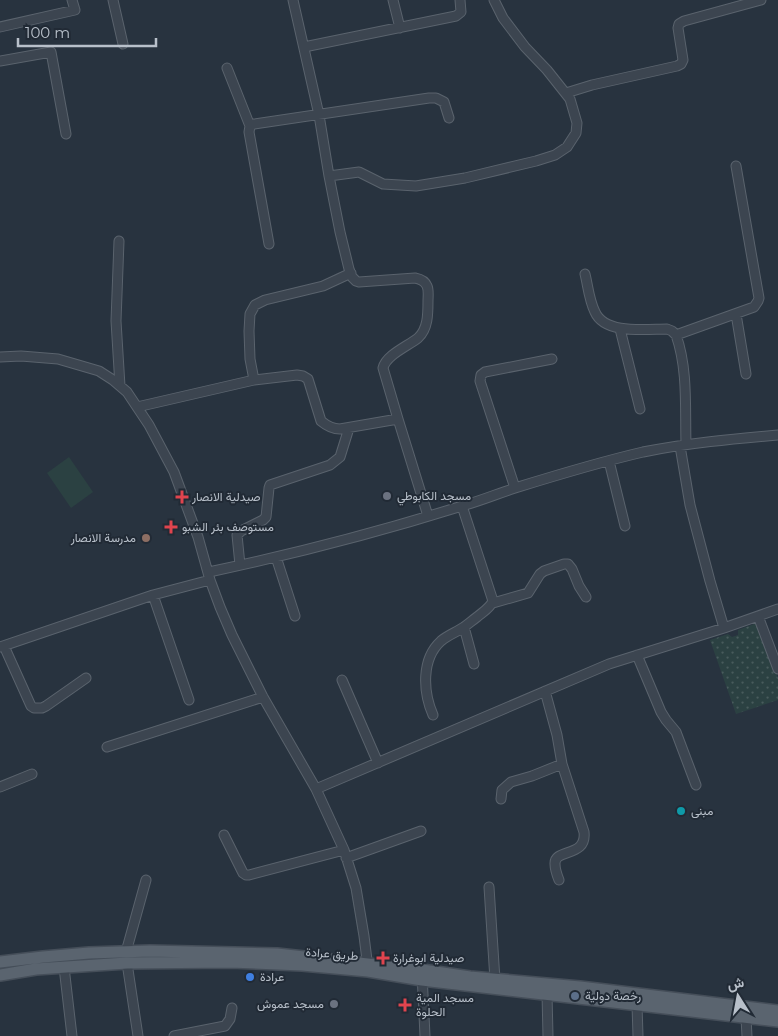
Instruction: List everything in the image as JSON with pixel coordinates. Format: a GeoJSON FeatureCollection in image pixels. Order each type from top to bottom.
{"type":"FeatureCollection","features":[{"type":"Feature","properties":{"kind":"main road","name":"طريق عرادة"},"geometry":{"type":"LineString","coordinates":[[0,974],[186,951],[277,954],[547,994],[778,1022]]}},
{"type":"Feature","properties":{"kind":"main road","name":"طريق عرادة"},"geometry":{"type":"LineString","coordinates":[[0,962],[43,957],[126,957]]}},
{"type":"Feature","properties":{"kind":"main road","name":"طريق عرادة"},"geometry":{"type":"LineString","coordinates":[[422,975],[580,987],[778,1011]]}},
{"type":"Feature","properties":{"kind":"street"},"geometry":{"type":"LineString","coordinates":[[0,27],[75,10],[72,0]]}},
{"type":"Feature","properties":{"kind":"street"},"geometry":{"type":"LineString","coordinates":[[113,0],[123,44]]}},
{"type":"Feature","properties":{"kind":"street"},"geometry":{"type":"LineString","coordinates":[[293,0],[320,115],[329,176],[343,247],[352,277],[356,281],[414,278],[421,279],[427,286],[428,318],[424,330],[420,337],[384,364],[384,373],[428,516]]}},
{"type":"Feature","properties":{"kind":"street"},"geometry":{"type":"LineString","coordinates":[[393,0],[400,28]]}},
{"type":"Feature","properties":{"kind":"street"},"geometry":{"type":"LineString","coordinates":[[304,47],[456,16],[461,12],[460,0]]}},
{"type":"Feature","properties":{"kind":"street"},"geometry":{"type":"LineString","coordinates":[[329,176],[359,172],[383,184],[416,186],[465,178],[536,161],[555,155],[567,147],[576,133],[577,123],[570,99],[525,47],[503,18],[494,0]]}},
{"type":"Feature","properties":{"kind":"street"},"geometry":{"type":"LineString","coordinates":[[566,93],[592,85],[677,66],[683,60],[679,24],[761,0]]}},
{"type":"Feature","properties":{"kind":"street"},"geometry":{"type":"LineString","coordinates":[[0,61],[51,52],[66,134]]}},
{"type":"Feature","properties":{"kind":"street"},"geometry":{"type":"LineString","coordinates":[[227,68],[250,126],[249,132],[269,244]]}},
{"type":"Feature","properties":{"kind":"street"},"geometry":{"type":"LineString","coordinates":[[250,126],[430,98],[436,98],[444,102],[449,118]]}},
{"type":"Feature","properties":{"kind":"street"},"geometry":{"type":"LineString","coordinates":[[676,335],[754,307],[758,301],[736,166]]}},
{"type":"Feature","properties":{"kind":"street"},"geometry":{"type":"LineString","coordinates":[[119,241],[116,321],[120,386]]}},
{"type":"Feature","properties":{"kind":"street"},"geometry":{"type":"LineString","coordinates":[[254,380],[250,359],[249,331],[250,314],[255,305],[265,300],[323,286],[351,273]]}},
{"type":"Feature","properties":{"kind":"street"},"geometry":{"type":"LineString","coordinates":[[585,274],[595,312],[599,319],[620,328],[634,330],[667,329],[676,335],[683,372],[683,445],[693,514],[724,628]]}},
{"type":"Feature","properties":{"kind":"street"},"geometry":{"type":"LineString","coordinates":[[736,314],[746,374]]}},
{"type":"Feature","properties":{"kind":"street"},"geometry":{"type":"LineString","coordinates":[[620,328],[640,410]]}},
{"type":"Feature","properties":{"kind":"street"},"geometry":{"type":"LineString","coordinates":[[0,357],[22,356],[58,359],[99,371],[114,380],[126,392],[162,448],[174,472],[198,537],[220,607],[232,635],[263,697],[316,790],[345,854],[356,888],[368,968]]}},
{"type":"Feature","properties":{"kind":"street"},"geometry":{"type":"LineString","coordinates":[[515,488],[480,381],[485,372],[552,358]]}},
{"type":"Feature","properties":{"kind":"street"},"geometry":{"type":"LineString","coordinates":[[137,407],[254,380],[297,375],[308,379],[321,422],[326,426],[334,429],[349,428],[398,419]]}},
{"type":"Feature","properties":{"kind":"street"},"geometry":{"type":"LineString","coordinates":[[240,565],[238,535],[240,531],[266,517],[270,485],[330,465],[340,457],[349,428]]}},
{"type":"Feature","properties":{"kind":"street"},"geometry":{"type":"LineString","coordinates":[[86,678],[46,706],[34,708],[31,706],[2,646],[240,565],[428,516],[609,460],[710,441],[778,435]]}},
{"type":"Feature","properties":{"kind":"street"},"geometry":{"type":"LineString","coordinates":[[609,460],[624,526]]}},
{"type":"Feature","properties":{"kind":"street"},"geometry":{"type":"LineString","coordinates":[[462,506],[493,603]]}},
{"type":"Feature","properties":{"kind":"street"},"geometry":{"type":"LineString","coordinates":[[276,557],[295,616]]}},
{"type":"Feature","properties":{"kind":"street"},"geometry":{"type":"LineString","coordinates":[[433,715],[425,678],[426,669],[430,655],[442,640],[464,627],[493,603],[528,593],[540,574],[560,564],[568,564],[572,569],[586,597]]}},
{"type":"Feature","properties":{"kind":"street"},"geometry":{"type":"LineString","coordinates":[[153,595],[189,700]]}},
{"type":"Feature","properties":{"kind":"street"},"geometry":{"type":"LineString","coordinates":[[316,790],[609,664],[778,609]]}},
{"type":"Feature","properties":{"kind":"street"},"geometry":{"type":"LineString","coordinates":[[758,616],[778,670]]}},
{"type":"Feature","properties":{"kind":"street"},"geometry":{"type":"LineString","coordinates":[[464,627],[474,664]]}},
{"type":"Feature","properties":{"kind":"street"},"geometry":{"type":"LineString","coordinates":[[637,655],[661,712],[676,732],[696,785]]}},
{"type":"Feature","properties":{"kind":"street"},"geometry":{"type":"LineString","coordinates":[[342,680],[378,763]]}},
{"type":"Feature","properties":{"kind":"street"},"geometry":{"type":"LineString","coordinates":[[545,691],[557,735],[562,764],[584,832],[583,844],[556,859],[554,864],[559,880]]}},
{"type":"Feature","properties":{"kind":"street"},"geometry":{"type":"LineString","coordinates":[[107,747],[263,697]]}},
{"type":"Feature","properties":{"kind":"street"},"geometry":{"type":"LineString","coordinates":[[501,799],[502,790],[511,782],[562,764]]}},
{"type":"Feature","properties":{"kind":"street"},"geometry":{"type":"LineString","coordinates":[[0,787],[32,774]]}},
{"type":"Feature","properties":{"kind":"street"},"geometry":{"type":"LineString","coordinates":[[224,835],[243,872],[246,875],[251,875],[345,854],[421,831]]}},
{"type":"Feature","properties":{"kind":"street"},"geometry":{"type":"LineString","coordinates":[[138,1036],[126,957],[146,880]]}},
{"type":"Feature","properties":{"kind":"street"},"geometry":{"type":"LineString","coordinates":[[489,887],[495,980]]}},
{"type":"Feature","properties":{"kind":"street"},"geometry":{"type":"LineString","coordinates":[[64,967],[72,1036]]}},
{"type":"Feature","properties":{"kind":"street"},"geometry":{"type":"LineString","coordinates":[[422,975],[426,1036]]}},
{"type":"Feature","properties":{"kind":"street"},"geometry":{"type":"LineString","coordinates":[[547,994],[548,1036]]}},
{"type":"Feature","properties":{"kind":"street"},"geometry":{"type":"LineString","coordinates":[[637,1005],[638,1036]]}},
{"type":"Feature","properties":{"kind":"street"},"geometry":{"type":"LineString","coordinates":[[174,1036],[225,1026],[230,1019],[232,1008]]}},
{"type":"Feature","properties":{"kind":"street"},"geometry":{"type":"LineString","coordinates":[[746,1018],[747,1036]]}},
{"type":"Feature","properties":{"kind":"green space"},"geometry":{"type":"Polygon","coordinates":[[[69,457],[93,492],[71,508],[47,473],[69,457]]]}},
{"type":"Feature","properties":{"kind":"green space"},"geometry":{"type":"Polygon","coordinates":[[[757,623],[778,678],[778,700],[736,714],[710,640],[728,634],[732,637],[738,635],[738,630],[757,623]]]}},
{"type":"Feature","properties":{"kind":"place","name":"مسجد الكابوطي"},"geometry":{"type":"Point","coordinates":[387,496]}},
{"type":"Feature","properties":{"kind":"place","name":"صيدلية الانصار"},"geometry":{"type":"Point","coordinates":[182,497]}},
{"type":"Feature","properties":{"kind":"place","name":"مستوصف بئر الشبو"},"geometry":{"type":"Point","coordinates":[171,527]}},
{"type":"Feature","properties":{"kind":"place","name":"مدرسة الانصار"},"geometry":{"type":"Point","coordinates":[146,538]}},
{"type":"Feature","properties":{"kind":"place","name":"مبنى"},"geometry":{"type":"Point","coordinates":[681,811]}},
{"type":"Feature","properties":{"kind":"place","name":"صيدلية ابوغرارة"},"geometry":{"type":"Point","coordinates":[383,958]}},
{"type":"Feature","properties":{"kind":"place","name":"عرادة"},"geometry":{"type":"Point","coordinates":[250,977]}},
{"type":"Feature","properties":{"kind":"place","name":"رخصة دولية"},"geometry":{"type":"Point","coordinates":[575,996]}},
{"type":"Feature","properties":{"kind":"place","name":"مسجد عموش"},"geometry":{"type":"Point","coordinates":[334,1004]}},
{"type":"Feature","properties":{"kind":"place","name":"مسجد المية الحلوة"},"geometry":{"type":"Point","coordinates":[405,1005]}}]}
